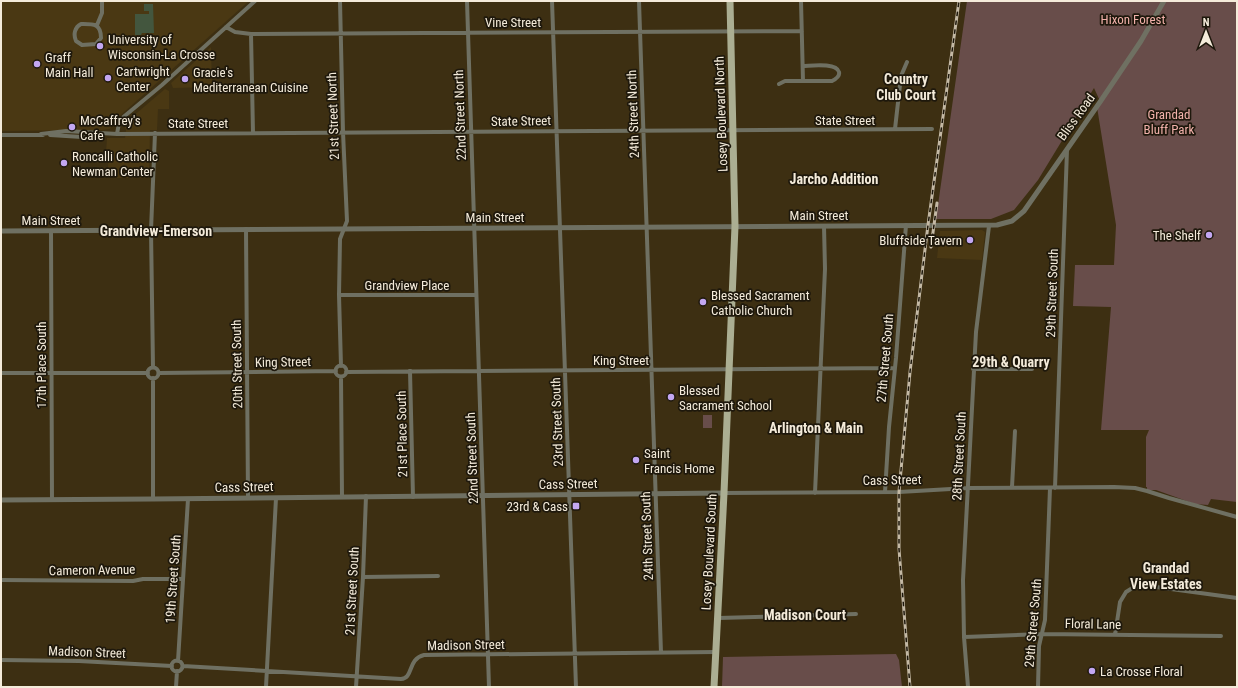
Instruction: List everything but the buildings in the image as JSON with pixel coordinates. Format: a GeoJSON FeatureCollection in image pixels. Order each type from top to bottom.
{"type":"FeatureCollection","features":[{"type":"Feature","properties":{"kind":"main road","name":"Losey Boulevard North"},"geometry":{"type":"LineString","coordinates":[[730,1],[735,226]]}},
{"type":"Feature","properties":{"kind":"main road","name":"Losey Boulevard South"},"geometry":{"type":"LineString","coordinates":[[714,687],[730,370],[735,226]]}},
{"type":"Feature","properties":{"kind":"street"},"geometry":{"type":"LineString","coordinates":[[97,25],[78,25],[75,32],[76,40],[82,44],[96,44],[101,38],[101,33],[97,25],[102,13],[102,1]]}},
{"type":"Feature","properties":{"kind":"street"},"geometry":{"type":"LineString","coordinates":[[117,134],[121,119],[255,1]]}},
{"type":"Feature","properties":{"kind":"street","name":"21st Street North"},"geometry":{"type":"LineString","coordinates":[[340,1],[347,221],[344,230]]}},
{"type":"Feature","properties":{"kind":"street","name":"22nd Street North"},"geometry":{"type":"LineString","coordinates":[[466,1],[473,228]]}},
{"type":"Feature","properties":{"kind":"street","name":"23rd Street South"},"geometry":{"type":"LineString","coordinates":[[552,1],[576,687]]}},
{"type":"Feature","properties":{"kind":"street","name":"24th Street North"},"geometry":{"type":"LineString","coordinates":[[639,1],[647,227]]}},
{"type":"Feature","properties":{"kind":"street"},"geometry":{"type":"LineString","coordinates":[[801,1],[803,81]]}},
{"type":"Feature","properties":{"kind":"street","name":"Bliss Road"},"geometry":{"type":"LineString","coordinates":[[989,226],[1012,221],[1024,211],[1067,148],[1075,139],[1133,52],[1164,1]]}},
{"type":"Feature","properties":{"kind":"street","name":"Vine Street"},"geometry":{"type":"LineString","coordinates":[[226,28],[235,32],[251,34],[802,31]]}},
{"type":"Feature","properties":{"kind":"street"},"geometry":{"type":"LineString","coordinates":[[251,34],[253,133]]}},
{"type":"Feature","properties":{"kind":"street"},"geometry":{"type":"LineString","coordinates":[[894,129],[902,76],[907,62]]}},
{"type":"Feature","properties":{"kind":"street"},"geometry":{"type":"LineString","coordinates":[[779,84],[785,82],[832,81],[838,77],[839,71],[837,68],[831,66],[802,66]]}},
{"type":"Feature","properties":{"kind":"street","name":"State Street"},"geometry":{"type":"LineString","coordinates":[[1,135],[41,134],[82,137],[112,134],[155,133],[932,129]]}},
{"type":"Feature","properties":{"kind":"street"},"geometry":{"type":"LineString","coordinates":[[148,373],[150,368],[153,367],[151,230],[155,133]]}},
{"type":"Feature","properties":{"kind":"street","name":"29th Street South"},"geometry":{"type":"LineString","coordinates":[[1056,488],[1067,148]]}},
{"type":"Feature","properties":{"kind":"street","name":"Main Street"},"geometry":{"type":"LineString","coordinates":[[1,231],[246,229],[344,230],[906,225],[989,226]]}},
{"type":"Feature","properties":{"kind":"street","name":"27th Street South"},"geometry":{"type":"LineString","coordinates":[[885,492],[887,450],[906,225]]}},
{"type":"Feature","properties":{"kind":"street"},"geometry":{"type":"LineString","coordinates":[[815,492],[825,269],[824,226]]}},
{"type":"Feature","properties":{"kind":"street","name":"28th Street South"},"geometry":{"type":"LineString","coordinates":[[968,687],[964,637],[963,580],[976,332],[989,226]]}},
{"type":"Feature","properties":{"kind":"street","name":"24th Street South"},"geometry":{"type":"LineString","coordinates":[[647,227],[661,652]]}},
{"type":"Feature","properties":{"kind":"street","name":"22nd Street South"},"geometry":{"type":"LineString","coordinates":[[473,228],[489,687]]}},
{"type":"Feature","properties":{"kind":"street","name":"20th Street South"},"geometry":{"type":"LineString","coordinates":[[246,229],[248,498]]}},
{"type":"Feature","properties":{"kind":"street","name":"17th Place South"},"geometry":{"type":"LineString","coordinates":[[51,230],[52,500]]}},
{"type":"Feature","properties":{"kind":"street"},"geometry":{"type":"LineString","coordinates":[[341,366],[339,295],[340,239],[344,230]]}},
{"type":"Feature","properties":{"kind":"street","name":"Grandview Place"},"geometry":{"type":"LineString","coordinates":[[339,295],[476,295]]}},
{"type":"Feature","properties":{"kind":"street"},"geometry":{"type":"LineString","coordinates":[[341,366],[336,368],[336,371],[338,376],[341,377],[342,497]]}},
{"type":"Feature","properties":{"kind":"street"},"geometry":{"type":"LineString","coordinates":[[341,366],[346,368],[345,375],[341,377]]}},
{"type":"Feature","properties":{"kind":"street"},"geometry":{"type":"LineString","coordinates":[[153,367],[156,368],[159,373],[157,377],[153,378]]}},
{"type":"Feature","properties":{"kind":"street","name":"King Street"},"geometry":{"type":"LineString","coordinates":[[346,372],[895,368]]}},
{"type":"Feature","properties":{"kind":"street"},"geometry":{"type":"LineString","coordinates":[[974,369],[1032,369]]}},
{"type":"Feature","properties":{"kind":"street","name":"King Street"},"geometry":{"type":"LineString","coordinates":[[159,373],[336,371]]}},
{"type":"Feature","properties":{"kind":"street","name":"21st Place South"},"geometry":{"type":"LineString","coordinates":[[410,371],[413,496]]}},
{"type":"Feature","properties":{"kind":"street"},"geometry":{"type":"LineString","coordinates":[[1,373],[148,373]]}},
{"type":"Feature","properties":{"kind":"street"},"geometry":{"type":"LineString","coordinates":[[148,373],[149,376],[153,378]]}},
{"type":"Feature","properties":{"kind":"street"},"geometry":{"type":"LineString","coordinates":[[153,378],[153,499]]}},
{"type":"Feature","properties":{"kind":"street"},"geometry":{"type":"LineString","coordinates":[[1012,488],[1015,431]]}},
{"type":"Feature","properties":{"kind":"street","name":"Cass Street"},"geometry":{"type":"LineString","coordinates":[[1,500],[885,492],[968,488],[1114,487],[1136,488],[1237,517]]}},
{"type":"Feature","properties":{"kind":"street","name":"29th Street South"},"geometry":{"type":"LineString","coordinates":[[1038,687],[1039,646],[1045,620],[1050,488]]}},
{"type":"Feature","properties":{"kind":"street","name":"21st Street South"},"geometry":{"type":"LineString","coordinates":[[356,687],[363,577],[366,496]]}},
{"type":"Feature","properties":{"kind":"street"},"geometry":{"type":"LineString","coordinates":[[266,687],[276,498]]}},
{"type":"Feature","properties":{"kind":"street","name":"19th Street South"},"geometry":{"type":"LineString","coordinates":[[178,661],[188,499]]}},
{"type":"Feature","properties":{"kind":"street"},"geometry":{"type":"LineString","coordinates":[[363,577],[438,576]]}},
{"type":"Feature","properties":{"kind":"street","name":"Cameron Avenue"},"geometry":{"type":"LineString","coordinates":[[1,580],[133,581],[143,579],[183,579]]}},
{"type":"Feature","properties":{"kind":"street"},"geometry":{"type":"LineString","coordinates":[[1115,635],[1120,602],[1126,592],[1134,587],[1149,586],[1237,598]]}},
{"type":"Feature","properties":{"kind":"street"},"geometry":{"type":"LineString","coordinates":[[718,618],[856,614]]}},
{"type":"Feature","properties":{"kind":"street","name":"Floral Lane"},"geometry":{"type":"LineString","coordinates":[[964,637],[1042,634],[1221,636]]}},
{"type":"Feature","properties":{"kind":"street","name":"Madison Street"},"geometry":{"type":"LineString","coordinates":[[183,666],[404,679],[408,676],[414,660],[418,656],[424,655],[716,652]]}},
{"type":"Feature","properties":{"kind":"street","name":"Madison Street"},"geometry":{"type":"LineString","coordinates":[[1,660],[80,661],[172,666]]}},
{"type":"Feature","properties":{"kind":"street"},"geometry":{"type":"LineString","coordinates":[[178,661],[181,662],[183,666],[177,671],[173,669],[172,666],[174,662],[178,661]]}},
{"type":"Feature","properties":{"kind":"street"},"geometry":{"type":"LineString","coordinates":[[176,687],[177,671]]}},
{"type":"Feature","properties":{"kind":"shaded area","name":"University of Wisconsin-La Crosse"},"geometry":{"type":"Polygon","coordinates":[[[1,1],[249,1],[114,121],[110,129],[1,131],[1,1]]]}},
{"type":"Feature","properties":{"kind":"shaded area"},"geometry":{"type":"Polygon","coordinates":[[[144,4],[153,4],[154,33],[142,33],[141,35],[135,35],[135,14],[149,14],[149,11],[144,11],[144,4]]]}},
{"type":"Feature","properties":{"kind":"shaded area"},"geometry":{"type":"Polygon","coordinates":[[[211,47],[212,87],[173,88],[171,83],[211,47]]]}},
{"type":"Feature","properties":{"kind":"shaded area"},"geometry":{"type":"Polygon","coordinates":[[[165,89],[169,91],[169,109],[158,109],[157,130],[150,130],[149,178],[107,178],[109,154],[106,153],[107,138],[125,138],[125,123],[165,89]]]}},
{"type":"Feature","properties":{"kind":"shaded area"},"geometry":{"type":"Polygon","coordinates":[[[982,230],[985,232],[982,260],[937,258],[940,231],[982,230]]]}},
{"type":"Feature","properties":{"kind":"green space","name":"Grandad Bluff Park"},"geometry":{"type":"Polygon","coordinates":[[[967,1],[1237,1],[1237,502],[1211,499],[1208,505],[1195,504],[1156,490],[1147,490],[1146,437],[1149,430],[1101,430],[1111,307],[1073,306],[1075,265],[1114,265],[1116,225],[1097,107],[1100,101],[1094,88],[1038,180],[1014,210],[991,219],[936,219],[967,1]]]}},
{"type":"Feature","properties":{"kind":"green space"},"geometry":{"type":"Polygon","coordinates":[[[703,415],[712,415],[712,428],[703,428],[703,415]]]}},
{"type":"Feature","properties":{"kind":"green space"},"geometry":{"type":"Polygon","coordinates":[[[896,654],[899,660],[902,687],[722,687],[723,657],[896,654]]]}},
{"type":"Feature","properties":{"kind":"railway"},"geometry":{"type":"LineString","coordinates":[[910,687],[899,549],[899,492],[910,372],[928,225],[959,1]]}},
{"type":"Feature","properties":{"kind":"railway"},"geometry":{"type":"LineString","coordinates":[[931,247],[937,203]]}},
{"type":"Feature","properties":{"kind":"place","name":"University of Wisconsin-La Crosse"},"geometry":{"type":"Point","coordinates":[100,46]}},
{"type":"Feature","properties":{"kind":"place","name":"Graff Main Hall"},"geometry":{"type":"Point","coordinates":[37,64]}},
{"type":"Feature","properties":{"kind":"place","name":"Cartwright Center"},"geometry":{"type":"Point","coordinates":[108,78]}},
{"type":"Feature","properties":{"kind":"place","name":"Gracie's Mediterranean Cuisine"},"geometry":{"type":"Point","coordinates":[185,79]}},
{"type":"Feature","properties":{"kind":"place","name":"McCaffrey's Cafe"},"geometry":{"type":"Point","coordinates":[72,127]}},
{"type":"Feature","properties":{"kind":"place","name":"Roncalli Catholic Newman Center"},"geometry":{"type":"Point","coordinates":[64,163]}},
{"type":"Feature","properties":{"kind":"place","name":"The Shelf"},"geometry":{"type":"Point","coordinates":[1209,235]}},
{"type":"Feature","properties":{"kind":"place","name":"Bluffside Tavern"},"geometry":{"type":"Point","coordinates":[970,240]}},
{"type":"Feature","properties":{"kind":"place","name":"Blessed Sacrament Catholic Church"},"geometry":{"type":"Point","coordinates":[703,302]}},
{"type":"Feature","properties":{"kind":"place","name":"Blessed Sacrament School"},"geometry":{"type":"Point","coordinates":[671,397]}},
{"type":"Feature","properties":{"kind":"place","name":"Saint Francis Home"},"geometry":{"type":"Point","coordinates":[636,460]}},
{"type":"Feature","properties":{"kind":"place","name":"23rd & Cass"},"geometry":{"type":"Point","coordinates":[576,506]}},
{"type":"Feature","properties":{"kind":"place","name":"La Crosse Floral"},"geometry":{"type":"Point","coordinates":[1092,671]}},
{"type":"Feature","properties":{"kind":"district","name":"Country Club Court"},"geometry":{"type":"Point","coordinates":[906,88]}},
{"type":"Feature","properties":{"kind":"district","name":"Jarcho Addition"},"geometry":{"type":"Point","coordinates":[834,179]}},
{"type":"Feature","properties":{"kind":"district","name":"Grandview-Emerson"},"geometry":{"type":"Point","coordinates":[156,231]}},
{"type":"Feature","properties":{"kind":"district","name":"29th & Quarry"},"geometry":{"type":"Point","coordinates":[1011,362]}},
{"type":"Feature","properties":{"kind":"district","name":"Arlington & Main"},"geometry":{"type":"Point","coordinates":[816,428]}},
{"type":"Feature","properties":{"kind":"district","name":"Grandad View Estates"},"geometry":{"type":"Point","coordinates":[1166,576]}},
{"type":"Feature","properties":{"kind":"district","name":"Madison Court"},"geometry":{"type":"Point","coordinates":[805,615]}},
{"type":"Feature","properties":{"kind":"park label","name":"Hixon Forest"},"geometry":{"type":"Point","coordinates":[1133,19]}}]}
